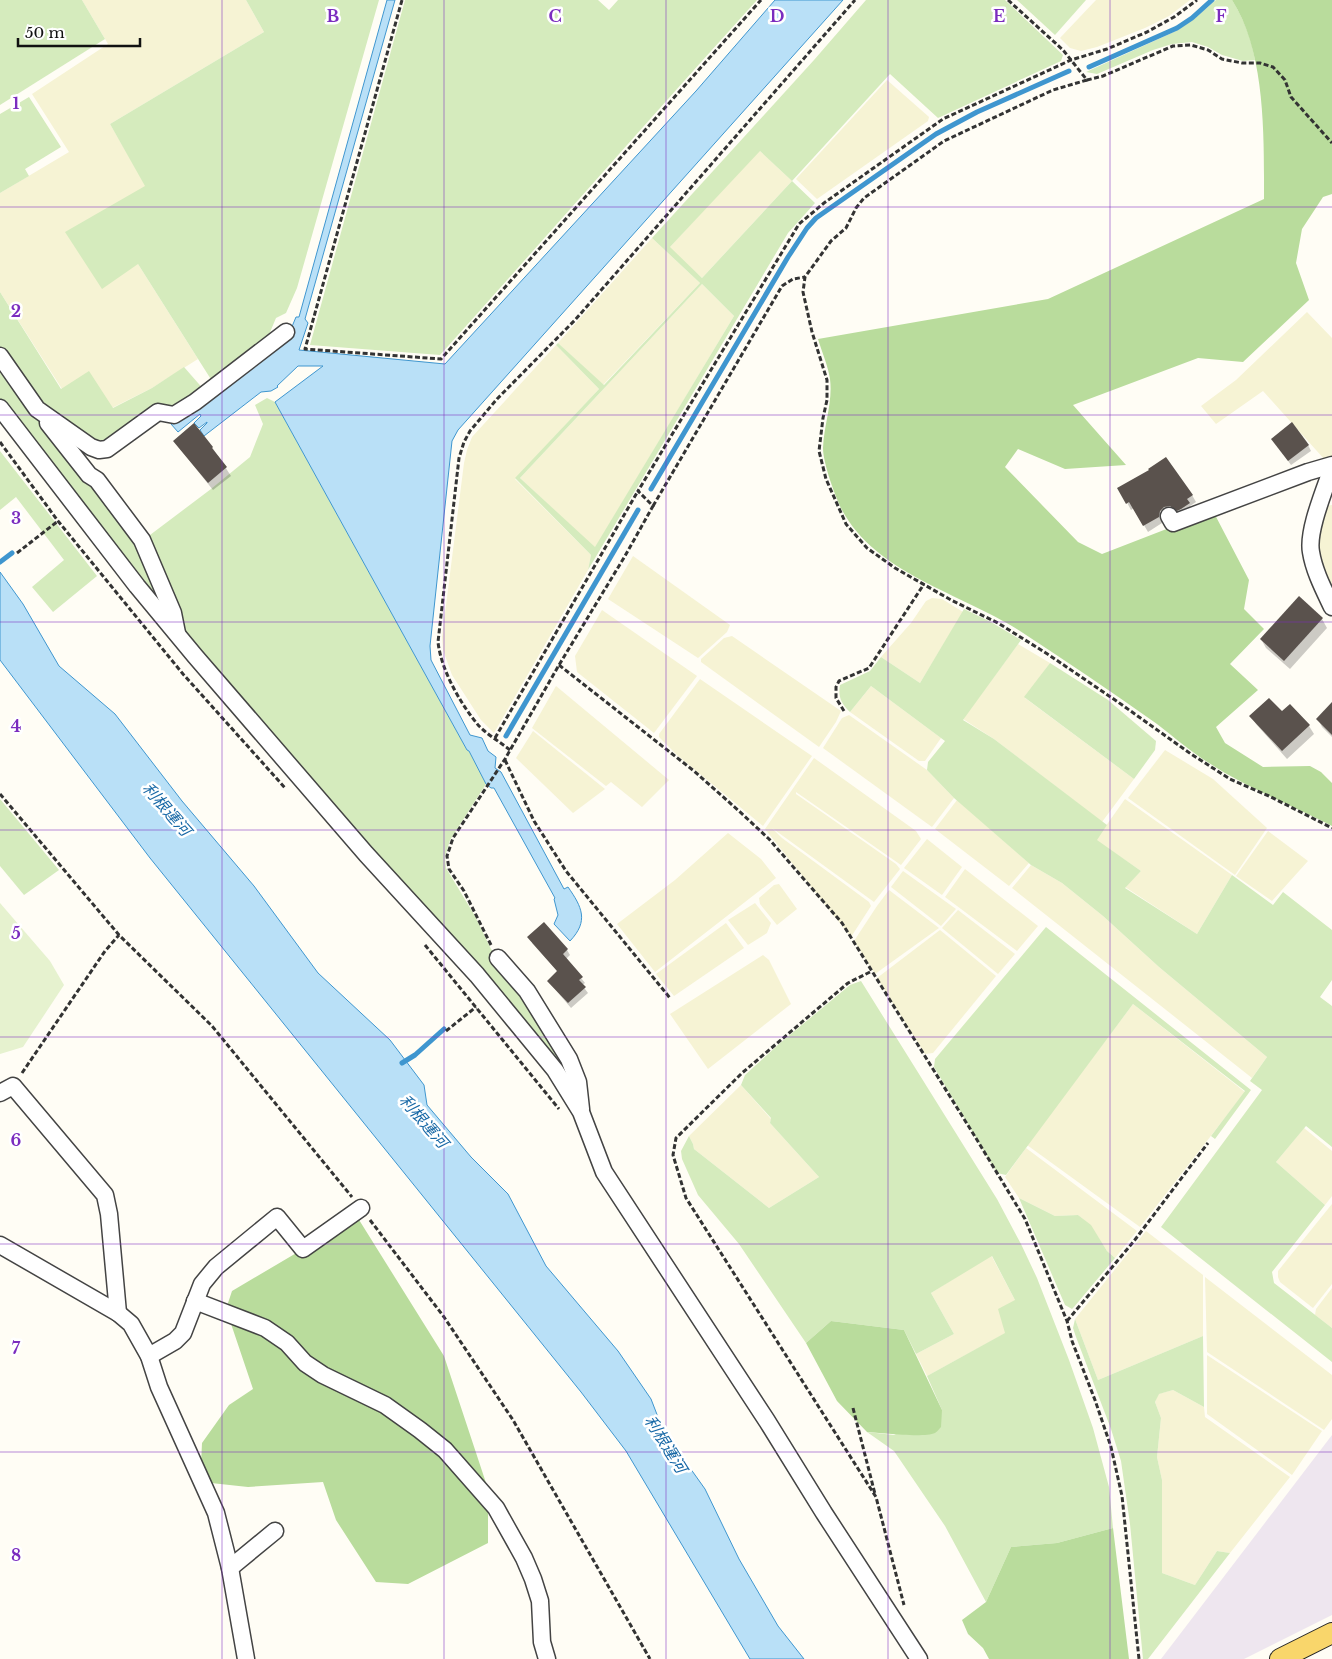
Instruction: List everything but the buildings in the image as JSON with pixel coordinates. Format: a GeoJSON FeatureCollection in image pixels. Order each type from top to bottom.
{"type":"FeatureCollection","features":[{"type":"Feature","properties":{"kind":"main road"},"geometry":{"type":"LineString","coordinates":[[1280,1659],[1332,1632]]}},
{"type":"Feature","properties":{"kind":"street"},"geometry":{"type":"LineString","coordinates":[[37,409],[91,447],[99,450],[107,449],[158,412],[174,415],[195,402],[286,332]]}},
{"type":"Feature","properties":{"kind":"street"},"geometry":{"type":"LineString","coordinates":[[0,356],[37,409],[89,475],[97,480],[142,540],[173,612],[177,634]]}},
{"type":"Feature","properties":{"kind":"street"},"geometry":{"type":"LineString","coordinates":[[0,408],[177,634],[366,854],[506,1010],[555,1070],[581,1112],[604,1172],[767,1421],[824,1514],[919,1659]]}},
{"type":"Feature","properties":{"kind":"street"},"geometry":{"type":"LineString","coordinates":[[1168,516],[1173,523],[1308,472],[1332,467],[1327,498],[1312,534],[1310,550],[1332,607]]}},
{"type":"Feature","properties":{"kind":"street"},"geometry":{"type":"LineString","coordinates":[[498,958],[527,991],[568,1059],[578,1082],[581,1112]]}},
{"type":"Feature","properties":{"kind":"street"},"geometry":{"type":"LineString","coordinates":[[7,1089],[105,1195],[109,1214],[118,1313]]}},
{"type":"Feature","properties":{"kind":"street"},"geometry":{"type":"LineString","coordinates":[[149,1356],[175,1341],[183,1333],[202,1284],[216,1267],[278,1217],[303,1249],[361,1208]]}},
{"type":"Feature","properties":{"kind":"street"},"geometry":{"type":"LineString","coordinates":[[0,1245],[118,1313],[131,1324],[149,1356],[159,1387],[216,1513],[230,1568],[246,1659]]}},
{"type":"Feature","properties":{"kind":"street"},"geometry":{"type":"LineString","coordinates":[[195,1301],[265,1328],[287,1343],[305,1363],[323,1376],[385,1405],[445,1450],[496,1508],[524,1558],[540,1601],[542,1642],[547,1659]]}},
{"type":"Feature","properties":{"kind":"street"},"geometry":{"type":"LineString","coordinates":[[230,1568],[275,1531]]}},
{"type":"Feature","properties":{"kind":"path"},"geometry":{"type":"LineString","coordinates":[[402,0],[305,349],[441,359],[761,0]]}},
{"type":"Feature","properties":{"kind":"path"},"geometry":{"type":"LineString","coordinates":[[510,750],[480,726],[454,690],[442,664],[438,642],[454,494],[464,442],[470,430],[497,399],[575,320],[856,0]]}},
{"type":"Feature","properties":{"kind":"path"},"geometry":{"type":"LineString","coordinates":[[1008,0],[1063,50],[1087,80]]}},
{"type":"Feature","properties":{"kind":"path"},"geometry":{"type":"LineString","coordinates":[[495,738],[638,491],[799,224],[824,203],[943,119],[1071,60],[1107,49],[1147,32],[1174,17],[1197,0]]}},
{"type":"Feature","properties":{"kind":"path"},"geometry":{"type":"LineString","coordinates":[[1332,143],[1291,97],[1285,80],[1273,67],[1260,63],[1242,63],[1222,59],[1208,50],[1191,46],[1173,46],[1103,76],[1053,90],[936,146],[864,198],[856,208],[846,228],[830,241],[806,277],[803,292],[812,332],[827,380],[827,400],[823,418],[820,451],[826,479],[846,524],[867,548],[895,568],[998,623],[1057,660],[1190,754],[1230,779],[1269,796],[1332,828]]}},
{"type":"Feature","properties":{"kind":"path"},"geometry":{"type":"LineString","coordinates":[[498,958],[464,891],[449,869],[447,856],[453,838],[505,759],[558,665],[625,556],[782,286],[793,280],[806,277]]}},
{"type":"Feature","properties":{"kind":"path"},"geometry":{"type":"LineString","coordinates":[[638,491],[653,506]]}},
{"type":"Feature","properties":{"kind":"path"},"geometry":{"type":"LineString","coordinates":[[17,553],[58,521]]}},
{"type":"Feature","properties":{"kind":"path"},"geometry":{"type":"LineString","coordinates":[[844,711],[836,698],[836,687],[839,681],[869,668],[924,584]]}},
{"type":"Feature","properties":{"kind":"path"},"geometry":{"type":"LineString","coordinates":[[558,665],[694,771],[769,839],[842,924],[870,972],[1025,1219],[1067,1321],[1072,1341],[1111,1447],[1122,1496],[1139,1659]]}},
{"type":"Feature","properties":{"kind":"path"},"geometry":{"type":"LineString","coordinates":[[505,759],[534,821],[566,871],[670,998]]}},
{"type":"Feature","properties":{"kind":"path"},"geometry":{"type":"LineString","coordinates":[[0,794],[119,935],[212,1026],[361,1208],[444,1317],[513,1420],[650,1659]]}},
{"type":"Feature","properties":{"kind":"path"},"geometry":{"type":"LineString","coordinates":[[7,1089],[105,951],[119,935]]}},
{"type":"Feature","properties":{"kind":"path"},"geometry":{"type":"LineString","coordinates":[[870,972],[848,983],[721,1093],[676,1138],[673,1156],[686,1198],[876,1497]]}},
{"type":"Feature","properties":{"kind":"path"},"geometry":{"type":"LineString","coordinates":[[446,1030],[476,1007]]}},
{"type":"Feature","properties":{"kind":"path"},"geometry":{"type":"LineString","coordinates":[[1067,1321],[1134,1241],[1208,1143]]}},
{"type":"Feature","properties":{"kind":"path"},"geometry":{"type":"LineString","coordinates":[[853,1408],[906,1611]]}},
{"type":"Feature","properties":{"kind":"shaded area"},"geometry":{"type":"Polygon","coordinates":[[[82,0],[246,0],[264,32],[110,124],[146,186],[138,264],[198,359],[152,388],[112,408],[62,389],[0,292],[0,193],[69,152],[32,94],[108,44],[82,0]]]}},
{"type":"Feature","properties":{"kind":"shaded area"},"geometry":{"type":"Polygon","coordinates":[[[1096,0],[1190,0],[1169,16],[1145,28],[1097,47],[1081,51],[1070,48],[1060,38],[1096,0]]]}},
{"type":"Feature","properties":{"kind":"shaded area"},"geometry":{"type":"Polygon","coordinates":[[[887,80],[929,117],[928,121],[817,199],[796,179],[887,80]]]}},
{"type":"Feature","properties":{"kind":"shaded area"},"geometry":{"type":"Polygon","coordinates":[[[759,150],[792,181],[702,278],[669,248],[759,150]]]}},
{"type":"Feature","properties":{"kind":"shaded area"},"geometry":{"type":"Polygon","coordinates":[[[652,238],[700,283],[603,385],[558,343],[652,238]]]}},
{"type":"Feature","properties":{"kind":"shaded area"},"geometry":{"type":"Polygon","coordinates":[[[702,284],[734,316],[595,548],[520,478],[702,284]]]}},
{"type":"Feature","properties":{"kind":"shaded area"},"geometry":{"type":"Polygon","coordinates":[[[1307,312],[1332,338],[1332,456],[1325,460],[1263,391],[1216,424],[1201,406],[1236,380],[1307,312]]]}},
{"type":"Feature","properties":{"kind":"shaded area"},"geometry":{"type":"Polygon","coordinates":[[[556,345],[599,389],[515,479],[591,555],[588,570],[494,733],[481,720],[452,675],[443,650],[442,637],[464,463],[472,437],[556,345]]]}},
{"type":"Feature","properties":{"kind":"shaded area"},"geometry":{"type":"Polygon","coordinates":[[[1332,505],[1332,598],[1315,546],[1323,506],[1332,505]]]}},
{"type":"Feature","properties":{"kind":"shaded area"},"geometry":{"type":"Polygon","coordinates":[[[633,556],[730,625],[727,632],[698,658],[608,599],[633,556]]]}},
{"type":"Feature","properties":{"kind":"shaded area"},"geometry":{"type":"Polygon","coordinates":[[[932,598],[942,599],[963,612],[920,683],[881,657],[911,623],[926,601],[932,598]]]}},
{"type":"Feature","properties":{"kind":"shaded area"},"geometry":{"type":"Polygon","coordinates":[[[602,610],[697,676],[654,733],[577,672],[575,656],[602,610]]]}},
{"type":"Feature","properties":{"kind":"shaded area"},"geometry":{"type":"Polygon","coordinates":[[[732,636],[841,711],[819,747],[701,662],[701,659],[724,638],[732,636]]]}},
{"type":"Feature","properties":{"kind":"shaded area"},"geometry":{"type":"Polygon","coordinates":[[[1018,644],[1050,663],[1025,698],[1134,779],[1102,822],[994,739],[963,719],[1018,644]]]}},
{"type":"Feature","properties":{"kind":"shaded area"},"geometry":{"type":"Polygon","coordinates":[[[700,679],[812,756],[763,826],[677,755],[659,737],[659,734],[700,679]]]}},
{"type":"Feature","properties":{"kind":"shaded area"},"geometry":{"type":"Polygon","coordinates":[[[556,686],[669,780],[642,807],[611,782],[606,786],[532,728],[556,686]]]}},
{"type":"Feature","properties":{"kind":"shaded area"},"geometry":{"type":"Polygon","coordinates":[[[871,686],[941,738],[925,761],[919,761],[850,712],[871,686]]]}},
{"type":"Feature","properties":{"kind":"shaded area"},"geometry":{"type":"Polygon","coordinates":[[[849,715],[927,770],[954,798],[932,827],[823,748],[842,718],[849,715]]]}},
{"type":"Feature","properties":{"kind":"shaded area"},"geometry":{"type":"Polygon","coordinates":[[[533,731],[605,789],[573,813],[516,758],[533,731]]]}},
{"type":"Feature","properties":{"kind":"shaded area"},"geometry":{"type":"Polygon","coordinates":[[[1165,750],[1213,779],[1267,828],[1235,875],[1128,798],[1165,750]]]}},
{"type":"Feature","properties":{"kind":"shaded area"},"geometry":{"type":"Polygon","coordinates":[[[814,758],[916,831],[921,839],[901,865],[796,792],[796,794],[896,864],[900,869],[874,902],[772,828],[782,838],[869,902],[871,906],[851,937],[765,829],[814,758]]]}},
{"type":"Feature","properties":{"kind":"shaded area"},"geometry":{"type":"Polygon","coordinates":[[[1125,799],[1232,875],[1197,934],[1125,887],[1141,871],[1096,840],[1125,799]]]}},
{"type":"Feature","properties":{"kind":"shaded area"},"geometry":{"type":"Polygon","coordinates":[[[957,800],[1029,863],[1009,886],[935,829],[957,800]]]}},
{"type":"Feature","properties":{"kind":"shaded area"},"geometry":{"type":"Polygon","coordinates":[[[1268,831],[1308,861],[1272,901],[1236,876],[1268,831]]]}},
{"type":"Feature","properties":{"kind":"shaded area"},"geometry":{"type":"Polygon","coordinates":[[[728,833],[761,859],[776,878],[655,972],[617,924],[675,880],[728,833]]]}},
{"type":"Feature","properties":{"kind":"shaded area"},"geometry":{"type":"Polygon","coordinates":[[[927,839],[962,867],[942,895],[904,868],[927,839]]]}},
{"type":"Feature","properties":{"kind":"shaded area"},"geometry":{"type":"Polygon","coordinates":[[[1031,865],[1062,883],[1103,916],[1159,967],[1267,1057],[1252,1078],[1012,888],[1031,865]]]}},
{"type":"Feature","properties":{"kind":"shaded area"},"geometry":{"type":"Polygon","coordinates":[[[965,869],[1038,926],[1017,951],[945,897],[965,869]]]}},
{"type":"Feature","properties":{"kind":"shaded area"},"geometry":{"type":"Polygon","coordinates":[[[903,871],[956,909],[941,926],[891,887],[903,871]]]}},
{"type":"Feature","properties":{"kind":"shaded area"},"geometry":{"type":"Polygon","coordinates":[[[779,884],[797,909],[777,925],[760,904],[759,898],[774,885],[779,884]]]}},
{"type":"Feature","properties":{"kind":"shaded area"},"geometry":{"type":"Polygon","coordinates":[[[889,890],[939,928],[875,974],[854,941],[889,890]]]}},
{"type":"Feature","properties":{"kind":"shaded area"},"geometry":{"type":"Polygon","coordinates":[[[755,903],[771,923],[767,933],[748,945],[728,920],[755,903]]]}},
{"type":"Feature","properties":{"kind":"shaded area"},"geometry":{"type":"Polygon","coordinates":[[[958,910],[1015,954],[998,974],[942,928],[958,910]]]}},
{"type":"Feature","properties":{"kind":"shaded area"},"geometry":{"type":"Polygon","coordinates":[[[726,923],[744,948],[674,996],[656,974],[726,923]]]}},
{"type":"Feature","properties":{"kind":"shaded area"},"geometry":{"type":"Polygon","coordinates":[[[940,930],[996,976],[933,1053],[925,1054],[877,978],[940,930]]]}},
{"type":"Feature","properties":{"kind":"shaded area"},"geometry":{"type":"Polygon","coordinates":[[[763,955],[769,960],[791,1004],[708,1069],[670,1014],[763,955]]]}},
{"type":"Feature","properties":{"kind":"shaded area"},"geometry":{"type":"Polygon","coordinates":[[[1133,1004],[1245,1092],[1140,1227],[1027,1145],[1133,1004]]]}},
{"type":"Feature","properties":{"kind":"shaded area"},"geometry":{"type":"Polygon","coordinates":[[[741,1085],[771,1119],[770,1123],[819,1177],[769,1208],[694,1149],[689,1136],[741,1085]]]}},
{"type":"Feature","properties":{"kind":"shaded area"},"geometry":{"type":"Polygon","coordinates":[[[1304,1128],[1332,1151],[1332,1196],[1325,1205],[1276,1162],[1304,1128]]]}},
{"type":"Feature","properties":{"kind":"shaded area"},"geometry":{"type":"Polygon","coordinates":[[[1026,1148],[1137,1231],[1115,1258],[1107,1251],[1090,1225],[1078,1215],[1055,1216],[1019,1198],[1005,1177],[1026,1148]]]}},
{"type":"Feature","properties":{"kind":"shaded area"},"geometry":{"type":"Polygon","coordinates":[[[1332,1204],[1332,1284],[1313,1308],[1280,1282],[1278,1271],[1332,1204]]]}},
{"type":"Feature","properties":{"kind":"shaded area"},"geometry":{"type":"Polygon","coordinates":[[[1146,1231],[1203,1275],[1203,1336],[1098,1380],[1075,1319],[1146,1231]]]}},
{"type":"Feature","properties":{"kind":"shaded area"},"geometry":{"type":"Polygon","coordinates":[[[991,1255],[1015,1300],[1006,1333],[927,1376],[916,1354],[954,1334],[931,1293],[991,1255]]]}},
{"type":"Feature","properties":{"kind":"shaded area"},"geometry":{"type":"Polygon","coordinates":[[[1205,1277],[1332,1375],[1332,1419],[1324,1430],[1207,1352],[1205,1277]]]}},
{"type":"Feature","properties":{"kind":"shaded area"},"geometry":{"type":"Polygon","coordinates":[[[1332,1288],[1332,1328],[1315,1315],[1316,1309],[1332,1288]]]}},
{"type":"Feature","properties":{"kind":"shaded area"},"geometry":{"type":"Polygon","coordinates":[[[1207,1355],[1322,1431],[1292,1475],[1207,1414],[1207,1355]]]}},
{"type":"Feature","properties":{"kind":"shaded area"},"geometry":{"type":"Polygon","coordinates":[[[1173,1390],[1204,1407],[1205,1417],[1290,1477],[1230,1553],[1217,1551],[1195,1585],[1162,1573],[1162,1480],[1157,1457],[1161,1418],[1155,1402],[1158,1394],[1173,1390]]]}},
{"type":"Feature","properties":{"kind":"shaded area"},"geometry":{"type":"Polygon","coordinates":[[[1332,1435],[1332,1615],[1244,1659],[1161,1659],[1332,1435]]]}},
{"type":"Feature","properties":{"kind":"green space"},"geometry":{"type":"Polygon","coordinates":[[[0,0],[82,0],[105,39],[0,105],[0,0]]]}},
{"type":"Feature","properties":{"kind":"green space"},"geometry":{"type":"Polygon","coordinates":[[[246,0],[379,0],[297,288],[286,313],[276,318],[268,337],[212,381],[138,264],[102,289],[65,232],[145,186],[110,124],[264,32],[246,0]]]}},
{"type":"Feature","properties":{"kind":"green space"},"geometry":{"type":"Polygon","coordinates":[[[405,0],[598,0],[609,10],[618,0],[757,0],[440,355],[310,345],[405,0]]]}},
{"type":"Feature","properties":{"kind":"green space"},"geometry":{"type":"Polygon","coordinates":[[[866,0],[1005,0],[1063,55],[1061,61],[938,118],[890,74],[792,181],[815,203],[788,233],[588,570],[591,555],[515,478],[599,389],[556,345],[558,343],[604,385],[700,283],[652,238],[866,0]],[[760,151],[670,247],[702,278],[792,181],[760,151]],[[702,284],[520,478],[595,547],[734,316],[702,284]]]}},
{"type":"Feature","properties":{"kind":"green space"},"geometry":{"type":"Polygon","coordinates":[[[1017,0],[1086,0],[1055,35],[1017,0]]]}},
{"type":"Feature","properties":{"kind":"green space"},"geometry":{"type":"Polygon","coordinates":[[[1216,0],[1232,0],[1246,29],[1255,60],[1243,61],[1222,55],[1208,47],[1192,42],[1172,44],[1153,50],[1097,74],[1086,72],[1176,31],[1194,19],[1216,0]]]}},
{"type":"Feature","properties":{"kind":"green space"},"geometry":{"type":"Polygon","coordinates":[[[1232,0],[1332,0],[1332,194],[1323,197],[1302,229],[1296,263],[1309,300],[1243,362],[1198,358],[1073,405],[1126,465],[1065,469],[1018,449],[1005,467],[1078,542],[1102,554],[1213,511],[1249,580],[1244,609],[1264,629],[1230,664],[1258,690],[1216,727],[1225,743],[1263,767],[1310,766],[1321,772],[1332,783],[1332,826],[1224,772],[1196,754],[1123,700],[1020,631],[922,581],[876,551],[857,532],[842,510],[830,479],[823,448],[831,388],[828,369],[818,339],[1048,299],[1264,199],[1263,123],[1257,70],[1243,21],[1232,0]]]}},
{"type":"Feature","properties":{"kind":"green space"},"geometry":{"type":"Polygon","coordinates":[[[29,97],[61,147],[25,169],[29,176],[0,193],[0,114],[29,97]]]}},
{"type":"Feature","properties":{"kind":"green space"},"geometry":{"type":"Polygon","coordinates":[[[0,292],[61,389],[89,371],[113,408],[152,388],[184,367],[205,391],[105,447],[41,407],[0,352],[0,292]]]}},
{"type":"Feature","properties":{"kind":"green space"},"geometry":{"type":"Polygon","coordinates":[[[0,364],[141,547],[170,616],[37,449],[0,399],[0,364]]]}},
{"type":"Feature","properties":{"kind":"green space"},"geometry":{"type":"Polygon","coordinates":[[[267,398],[275,402],[486,784],[450,840],[445,857],[446,868],[475,916],[491,949],[546,1028],[575,1091],[185,633],[146,538],[250,457],[263,424],[255,405],[267,398]]]}},
{"type":"Feature","properties":{"kind":"green space"},"geometry":{"type":"Polygon","coordinates":[[[0,451],[97,576],[53,612],[32,587],[64,560],[16,497],[0,510],[0,451]]]}},
{"type":"Feature","properties":{"kind":"green space"},"geometry":{"type":"Polygon","coordinates":[[[964,609],[1021,640],[963,720],[994,739],[1107,825],[1097,840],[1141,871],[1125,888],[1197,934],[1232,875],[1273,905],[1283,892],[1332,930],[1332,980],[1320,997],[1332,1006],[1332,1147],[1306,1126],[1276,1162],[1325,1205],[1272,1272],[1274,1283],[1332,1328],[1332,1362],[1161,1227],[1262,1090],[1250,1081],[1267,1057],[1159,967],[1103,916],[1062,883],[1031,865],[954,798],[927,770],[928,762],[945,741],[871,686],[850,712],[842,703],[839,693],[840,685],[870,671],[881,657],[920,683],[964,609]]]}},
{"type":"Feature","properties":{"kind":"green space"},"geometry":{"type":"Polygon","coordinates":[[[1050,663],[1108,700],[1156,741],[1155,750],[1134,779],[1024,697],[1050,663]]]}},
{"type":"Feature","properties":{"kind":"green space"},"geometry":{"type":"Polygon","coordinates":[[[0,799],[59,870],[24,895],[0,866],[0,799]]]}},
{"type":"Feature","properties":{"kind":"green space"},"geometry":{"type":"Polygon","coordinates":[[[0,903],[50,961],[64,985],[23,1047],[0,1054],[0,903]]]}},
{"type":"Feature","properties":{"kind":"green space"},"geometry":{"type":"Polygon","coordinates":[[[1046,927],[1251,1090],[1215,1139],[1211,1136],[1245,1091],[1133,1004],[1006,1175],[997,1173],[934,1067],[935,1059],[1046,927]]]}},
{"type":"Feature","properties":{"kind":"green space"},"geometry":{"type":"Polygon","coordinates":[[[861,981],[997,1199],[1021,1244],[1037,1278],[1069,1360],[1093,1428],[1109,1487],[1113,1528],[1057,1543],[1011,1547],[986,1602],[945,1526],[894,1451],[867,1432],[894,1435],[942,1410],[927,1376],[1005,1333],[998,1309],[1015,1300],[992,1256],[931,1293],[954,1334],[916,1354],[904,1330],[831,1321],[806,1343],[739,1244],[698,1195],[682,1159],[681,1151],[689,1136],[694,1149],[769,1208],[819,1177],[770,1123],[771,1118],[741,1085],[745,1075],[780,1043],[850,985],[861,981]]]}},
{"type":"Feature","properties":{"kind":"green space"},"geometry":{"type":"Polygon","coordinates":[[[1019,1198],[1055,1216],[1078,1215],[1091,1225],[1107,1251],[1115,1258],[1072,1309],[1065,1305],[1019,1198]]]}},
{"type":"Feature","properties":{"kind":"green space"},"geometry":{"type":"Polygon","coordinates":[[[356,1215],[444,1356],[488,1489],[488,1543],[408,1584],[376,1582],[336,1520],[323,1482],[248,1487],[211,1483],[201,1464],[202,1443],[229,1405],[253,1389],[226,1309],[232,1291],[315,1242],[356,1215]]]}},
{"type":"Feature","properties":{"kind":"green space"},"geometry":{"type":"Polygon","coordinates":[[[1075,1319],[1098,1380],[1203,1336],[1204,1407],[1173,1390],[1159,1394],[1155,1402],[1161,1418],[1157,1457],[1162,1480],[1162,1573],[1195,1585],[1217,1551],[1230,1553],[1148,1659],[1143,1659],[1130,1524],[1121,1461],[1073,1328],[1075,1319]]]}},
{"type":"Feature","properties":{"kind":"green space"},"geometry":{"type":"Polygon","coordinates":[[[831,1321],[904,1330],[942,1410],[941,1427],[937,1432],[922,1435],[902,1435],[867,1432],[837,1401],[806,1343],[831,1321]]]}},
{"type":"Feature","properties":{"kind":"green space"},"geometry":{"type":"Polygon","coordinates":[[[1113,1528],[1129,1659],[989,1659],[983,1648],[968,1634],[962,1620],[986,1602],[1011,1547],[1057,1543],[1113,1528]]]}},
{"type":"Feature","properties":{"kind":"water"},"geometry":{"type":"Polygon","coordinates":[[[387,0],[395,0],[305,319],[308,323],[299,350],[445,364],[696,91],[775,0],[843,0],[458,430],[452,441],[430,646],[431,660],[470,735],[482,738],[488,751],[496,757],[495,768],[501,772],[564,889],[568,887],[577,901],[581,914],[580,927],[570,941],[554,924],[558,915],[555,898],[494,788],[486,784],[275,402],[323,366],[298,366],[278,387],[271,391],[261,392],[204,436],[200,430],[207,422],[199,428],[194,423],[201,416],[200,414],[178,432],[171,424],[291,329],[296,317],[299,317],[387,0]]]}},
{"type":"Feature","properties":{"kind":"water","name":"利根運河"},"geometry":{"type":"Polygon","coordinates":[[[0,572],[23,604],[59,666],[115,714],[182,801],[254,886],[318,973],[390,1040],[424,1085],[427,1105],[471,1157],[508,1194],[546,1266],[618,1351],[651,1399],[663,1430],[705,1489],[739,1559],[778,1626],[804,1659],[750,1659],[626,1451],[581,1392],[150,858],[0,660],[0,572]]]}},
{"type":"Feature","properties":{"kind":"waterway"},"geometry":{"type":"LineString","coordinates":[[1089,67],[1177,28],[1192,18],[1212,0]]}},
{"type":"Feature","properties":{"kind":"waterway"},"geometry":{"type":"LineString","coordinates":[[651,489],[788,257],[816,218],[936,134],[977,112],[1069,71]]}},
{"type":"Feature","properties":{"kind":"waterway"},"geometry":{"type":"LineString","coordinates":[[506,736],[638,510]]}},
{"type":"Feature","properties":{"kind":"waterway"},"geometry":{"type":"LineString","coordinates":[[0,562],[12,553]]}},
{"type":"Feature","properties":{"kind":"waterway"},"geometry":{"type":"LineString","coordinates":[[402,1063],[415,1055],[444,1029]]}}]}
